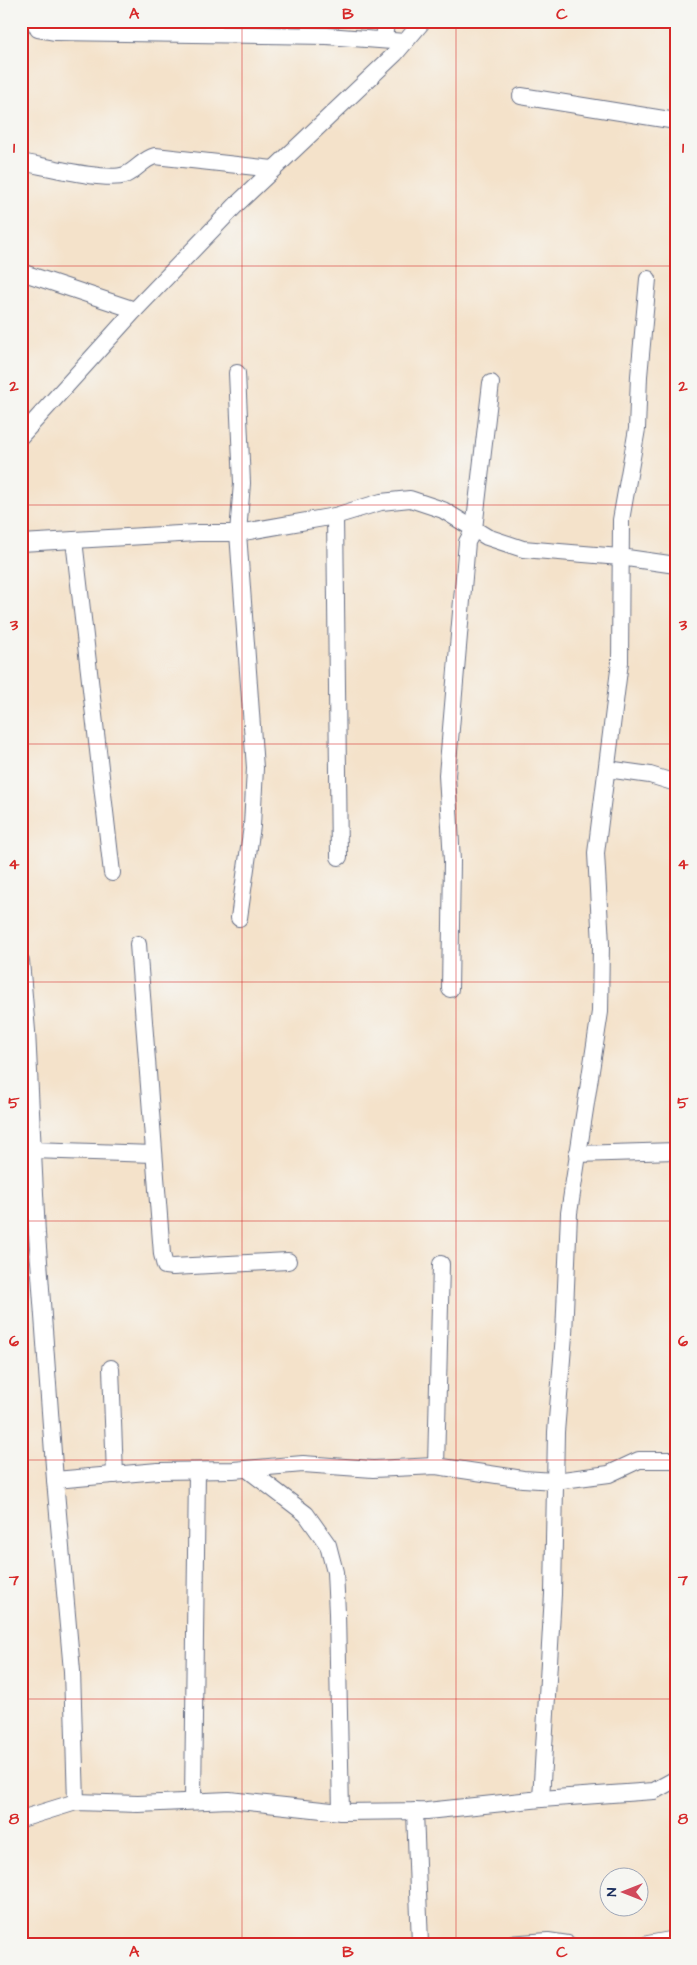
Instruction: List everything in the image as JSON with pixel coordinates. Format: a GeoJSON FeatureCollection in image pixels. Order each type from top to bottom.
{"type":"FeatureCollection","features":[{"type":"Feature","properties":{"kind":"street"},"geometry":{"type":"LineString","coordinates":[[34,21],[38,29],[56,32],[327,36],[406,42]]}},
{"type":"Feature","properties":{"kind":"street"},"geometry":{"type":"LineString","coordinates":[[384,40],[386,21]]}},
{"type":"Feature","properties":{"kind":"street"},"geometry":{"type":"LineString","coordinates":[[21,436],[135,310],[274,169],[344,104],[406,42],[423,21]]}},
{"type":"Feature","properties":{"kind":"street"},"geometry":{"type":"LineString","coordinates":[[521,96],[676,121]]}},
{"type":"Feature","properties":{"kind":"street"},"geometry":{"type":"LineString","coordinates":[[21,162],[107,177],[127,174],[147,158],[155,156],[274,169]]}},
{"type":"Feature","properties":{"kind":"street"},"geometry":{"type":"LineString","coordinates":[[21,272],[135,310]]}},
{"type":"Feature","properties":{"kind":"street"},"geometry":{"type":"LineString","coordinates":[[541,1799],[553,1594],[556,1432],[564,1335],[569,1213],[600,1012],[601,944],[596,854],[620,662],[621,520],[637,429],[639,376],[648,279]]}},
{"type":"Feature","properties":{"kind":"street"},"geometry":{"type":"LineString","coordinates":[[236,373],[242,483],[238,533],[255,768],[252,826],[239,918]]}},
{"type":"Feature","properties":{"kind":"street"},"geometry":{"type":"LineString","coordinates":[[450,988],[452,862],[447,775],[467,542],[474,529],[491,383]]}},
{"type":"Feature","properties":{"kind":"street"},"geometry":{"type":"LineString","coordinates":[[21,544],[196,533],[238,533],[335,516],[381,502],[410,499],[443,510],[487,537],[523,549],[620,557],[676,565]]}},
{"type":"Feature","properties":{"kind":"street"},"geometry":{"type":"LineString","coordinates":[[335,516],[339,857]]}},
{"type":"Feature","properties":{"kind":"street"},"geometry":{"type":"LineString","coordinates":[[74,540],[112,873]]}},
{"type":"Feature","properties":{"kind":"street"},"geometry":{"type":"LineString","coordinates":[[607,769],[650,775],[676,783]]}},
{"type":"Feature","properties":{"kind":"street"},"geometry":{"type":"LineString","coordinates":[[138,944],[162,1254],[165,1266],[288,1261]]}},
{"type":"Feature","properties":{"kind":"street"},"geometry":{"type":"LineString","coordinates":[[21,961],[55,1480],[72,1670],[76,1802]]}},
{"type":"Feature","properties":{"kind":"street"},"geometry":{"type":"LineString","coordinates":[[32,1150],[154,1154]]}},
{"type":"Feature","properties":{"kind":"street"},"geometry":{"type":"LineString","coordinates":[[577,1154],[676,1151]]}},
{"type":"Feature","properties":{"kind":"street"},"geometry":{"type":"LineString","coordinates":[[436,1466],[440,1264]]}},
{"type":"Feature","properties":{"kind":"street"},"geometry":{"type":"LineString","coordinates":[[111,1368],[115,1475]]}},
{"type":"Feature","properties":{"kind":"street"},"geometry":{"type":"LineString","coordinates":[[55,1480],[158,1471],[247,1469],[303,1464],[373,1468],[436,1466],[523,1479],[555,1480],[609,1474],[639,1460],[671,1460]]}},
{"type":"Feature","properties":{"kind":"street"},"geometry":{"type":"LineString","coordinates":[[247,1469],[306,1514],[328,1545],[335,1572],[341,1812]]}},
{"type":"Feature","properties":{"kind":"street"},"geometry":{"type":"LineString","coordinates":[[192,1800],[197,1471]]}},
{"type":"Feature","properties":{"kind":"street"},"geometry":{"type":"LineString","coordinates":[[21,1819],[76,1802],[138,1804],[192,1800],[229,1800],[341,1812],[415,1811],[654,1791],[676,1780]]}},
{"type":"Feature","properties":{"kind":"street"},"geometry":{"type":"LineString","coordinates":[[415,1811],[420,1944]]}},
{"type":"Feature","properties":{"kind":"street"},"geometry":{"type":"LineString","coordinates":[[648,1944],[676,1939]]}},
{"type":"Feature","properties":{"kind":"street"},"geometry":{"type":"LineString","coordinates":[[509,1944],[548,1941],[568,1944]]}}]}
